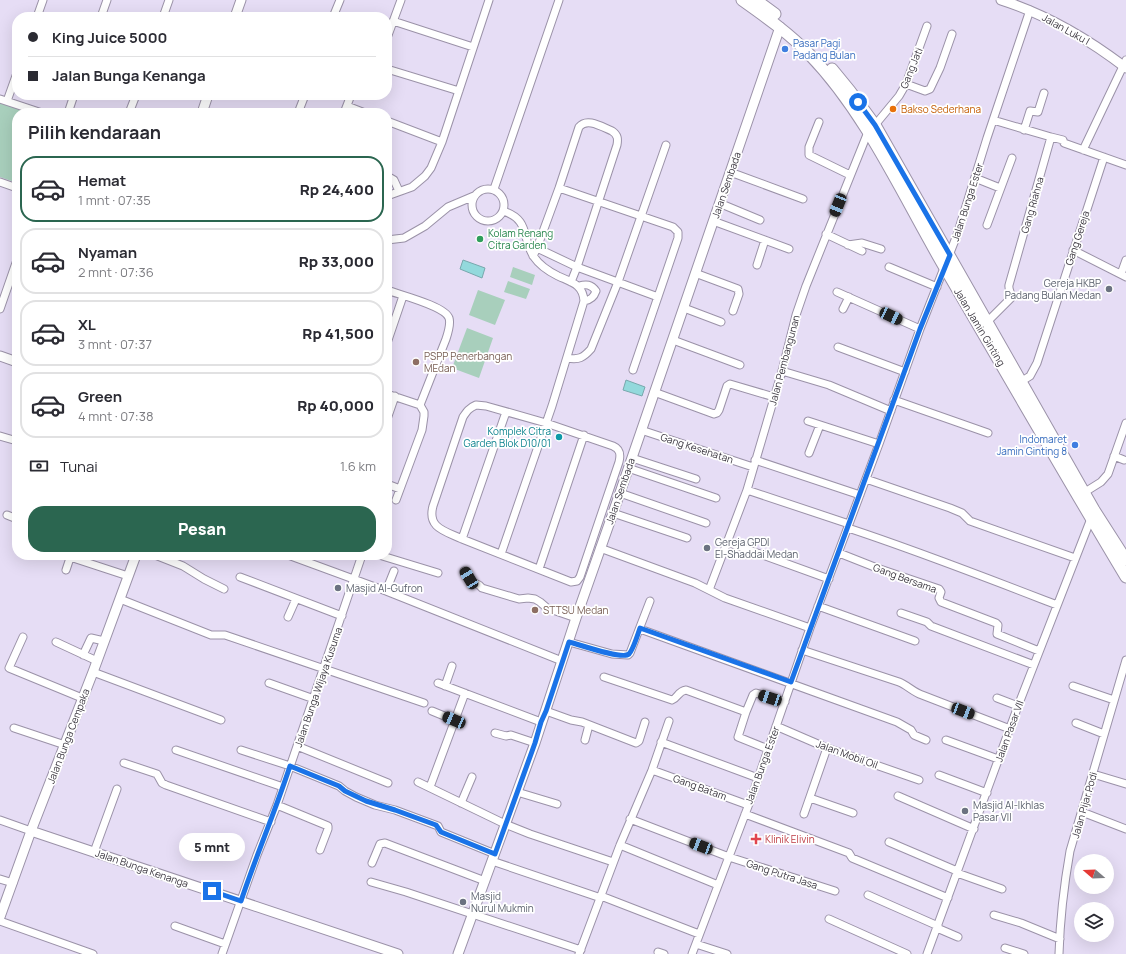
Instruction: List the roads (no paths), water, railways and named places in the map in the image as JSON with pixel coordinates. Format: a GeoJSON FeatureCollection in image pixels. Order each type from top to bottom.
{"type":"FeatureCollection","features":[{"type":"Feature","properties":{"kind":"main road","name":"Jalan Jamin Ginting"},"geometry":{"type":"LineString","coordinates":[[742,0],[780,27],[810,56],[828,75],[872,129],[950,255],[1085,492],[1092,514],[1126,560]]}},
{"type":"Feature","properties":{"kind":"main road","name":"Jalan Jamin Ginting"},"geometry":{"type":"LineString","coordinates":[[756,0],[782,20],[815,50],[850,90],[944,267],[1092,514],[1126,577]]}},
{"type":"Feature","properties":{"kind":"street"},"geometry":{"type":"LineString","coordinates":[[39,12],[44,0]]}},
{"type":"Feature","properties":{"kind":"street"},"geometry":{"type":"LineString","coordinates":[[103,12],[107,0]]}},
{"type":"Feature","properties":{"kind":"street"},"geometry":{"type":"LineString","coordinates":[[165,12],[169,0]]}},
{"type":"Feature","properties":{"kind":"street"},"geometry":{"type":"LineString","coordinates":[[237,12],[241,0]]}},
{"type":"Feature","properties":{"kind":"street"},"geometry":{"type":"LineString","coordinates":[[336,12],[340,0]]}},
{"type":"Feature","properties":{"kind":"street"},"geometry":{"type":"LineString","coordinates":[[392,24],[401,0]]}},
{"type":"Feature","properties":{"kind":"street"},"geometry":{"type":"LineString","coordinates":[[392,194],[412,187],[425,176],[431,168],[442,142],[488,0]]}},
{"type":"Feature","properties":{"kind":"street"},"geometry":{"type":"LineString","coordinates":[[494,189],[559,0]]}},
{"type":"Feature","properties":{"kind":"street","name":"Jalan Luku I"},"geometry":{"type":"LineString","coordinates":[[1001,0],[1030,10],[1078,34],[1125,65]]}},
{"type":"Feature","properties":{"kind":"street","name":"Jalan Bunga Ester"},"geometry":{"type":"LineString","coordinates":[[692,954],[745,814],[802,650],[849,526],[920,329],[950,255],[992,120],[1030,10]]}},
{"type":"Feature","properties":{"kind":"street"},"geometry":{"type":"LineString","coordinates":[[393,21],[474,47]]}},
{"type":"Feature","properties":{"kind":"street","name":"Gang Jati"},"geometry":{"type":"LineString","coordinates":[[872,129],[899,96],[906,84],[927,26]]}},
{"type":"Feature","properties":{"kind":"street","name":"Jalan Sembada"},"geometry":{"type":"LineString","coordinates":[[458,954],[535,743],[576,618],[780,27]]}},
{"type":"Feature","properties":{"kind":"street"},"geometry":{"type":"LineString","coordinates":[[906,84],[925,91],[930,89],[952,34]]}},
{"type":"Feature","properties":{"kind":"street"},"geometry":{"type":"LineString","coordinates":[[1083,150],[1125,65]]}},
{"type":"Feature","properties":{"kind":"street"},"geometry":{"type":"LineString","coordinates":[[392,70],[459,91]]}},
{"type":"Feature","properties":{"kind":"street"},"geometry":{"type":"LineString","coordinates":[[12,83],[3,100],[27,108]]}},
{"type":"Feature","properties":{"kind":"street"},"geometry":{"type":"LineString","coordinates":[[1024,130],[1030,111],[1038,112],[1044,93]]}},
{"type":"Feature","properties":{"kind":"street"},"geometry":{"type":"LineString","coordinates":[[992,120],[1063,140],[1064,143],[1126,165]]}},
{"type":"Feature","properties":{"kind":"street"},"geometry":{"type":"LineString","coordinates":[[819,122],[809,147],[809,155],[850,175]]}},
{"type":"Feature","properties":{"kind":"street"},"geometry":{"type":"LineString","coordinates":[[392,123],[442,142]]}},
{"type":"Feature","properties":{"kind":"street"},"geometry":{"type":"LineString","coordinates":[[533,256],[559,188],[578,130],[583,123],[591,123],[612,131],[618,138],[617,145],[571,282]]}},
{"type":"Feature","properties":{"kind":"street","name":"Jalan Pembangunan"},"geometry":{"type":"LineString","coordinates":[[709,590],[747,490],[782,371],[796,316],[806,286],[850,175],[872,129]]}},
{"type":"Feature","properties":{"kind":"street","name":"Gang Riahna"},"geometry":{"type":"LineString","coordinates":[[987,322],[1011,298],[1008,288],[1051,137]]}},
{"type":"Feature","properties":{"kind":"street"},"geometry":{"type":"LineString","coordinates":[[567,358],[575,359],[585,356],[591,348],[618,282],[666,145]]}},
{"type":"Feature","properties":{"kind":"street","name":"Gang Gereja"},"geometry":{"type":"LineString","coordinates":[[1022,382],[1032,374],[1037,363],[1104,157]]}},
{"type":"Feature","properties":{"kind":"street"},"geometry":{"type":"LineString","coordinates":[[986,225],[1012,158]]}},
{"type":"Feature","properties":{"kind":"street"},"geometry":{"type":"LineString","coordinates":[[730,172],[803,199]]}},
{"type":"Feature","properties":{"kind":"street"},"geometry":{"type":"LineString","coordinates":[[975,178],[1000,188]]}},
{"type":"Feature","properties":{"kind":"street"},"geometry":{"type":"LineString","coordinates":[[392,179],[399,191]]}},
{"type":"Feature","properties":{"kind":"street"},"geometry":{"type":"LineString","coordinates":[[0,182],[12,186]]}},
{"type":"Feature","properties":{"kind":"street"},"geometry":{"type":"LineString","coordinates":[[559,188],[673,227],[678,232],[678,238],[633,370]]}},
{"type":"Feature","properties":{"kind":"street"},"geometry":{"type":"LineString","coordinates":[[482,189],[494,189],[504,201],[503,212],[493,221],[486,222],[480,220],[475,216],[472,209],[471,203],[474,196],[482,189]]}},
{"type":"Feature","properties":{"kind":"street"},"geometry":{"type":"LineString","coordinates":[[392,239],[404,238],[425,226],[448,207],[474,196]]}},
{"type":"Feature","properties":{"kind":"street"},"geometry":{"type":"LineString","coordinates":[[719,203],[760,220]]}},
{"type":"Feature","properties":{"kind":"street"},"geometry":{"type":"LineString","coordinates":[[501,554],[546,423],[584,301],[584,295],[579,286],[540,266],[533,256],[525,232],[518,218],[512,214],[503,212]]}},
{"type":"Feature","properties":{"kind":"street"},"geometry":{"type":"LineString","coordinates":[[713,221],[789,249]]}},
{"type":"Feature","properties":{"kind":"street"},"geometry":{"type":"LineString","coordinates":[[826,234],[862,251]]}},
{"type":"Feature","properties":{"kind":"street"},"geometry":{"type":"LineString","coordinates":[[757,265],[765,240]]}},
{"type":"Feature","properties":{"kind":"street"},"geometry":{"type":"LineString","coordinates":[[848,244],[862,243],[881,249]]}},
{"type":"Feature","properties":{"kind":"street"},"geometry":{"type":"LineString","coordinates":[[537,248],[577,267],[658,297]]}},
{"type":"Feature","properties":{"kind":"street"},"geometry":{"type":"LineString","coordinates":[[1073,250],[1124,275],[1126,260]]}},
{"type":"Feature","properties":{"kind":"street"},"geometry":{"type":"LineString","coordinates":[[889,267],[937,286]]}},
{"type":"Feature","properties":{"kind":"street"},"geometry":{"type":"LineString","coordinates":[[695,273],[738,289],[739,294],[733,311]]}},
{"type":"Feature","properties":{"kind":"street"},"geometry":{"type":"LineString","coordinates":[[0,309],[12,274]]}},
{"type":"Feature","properties":{"kind":"street"},"geometry":{"type":"LineString","coordinates":[[579,286],[589,284],[593,286],[596,291],[594,297],[589,301],[584,301]]}},
{"type":"Feature","properties":{"kind":"street"},"geometry":{"type":"LineString","coordinates":[[392,292],[437,307],[446,313],[449,318],[449,332],[420,405]]}},
{"type":"Feature","properties":{"kind":"street"},"geometry":{"type":"LineString","coordinates":[[837,292],[920,329]]}},
{"type":"Feature","properties":{"kind":"street"},"geometry":{"type":"LineString","coordinates":[[392,328],[403,296]]}},
{"type":"Feature","properties":{"kind":"street"},"geometry":{"type":"LineString","coordinates":[[843,309],[849,297]]}},
{"type":"Feature","properties":{"kind":"street"},"geometry":{"type":"LineString","coordinates":[[684,308],[721,322]]}},
{"type":"Feature","properties":{"kind":"street"},"geometry":{"type":"LineString","coordinates":[[673,340],[740,364]]}},
{"type":"Feature","properties":{"kind":"street"},"geometry":{"type":"LineString","coordinates":[[838,347],[905,372]]}},
{"type":"Feature","properties":{"kind":"street"},"geometry":{"type":"LineString","coordinates":[[0,356],[12,360]]}},
{"type":"Feature","properties":{"kind":"street"},"geometry":{"type":"LineString","coordinates":[[782,371],[829,385],[891,411]]}},
{"type":"Feature","properties":{"kind":"street"},"geometry":{"type":"LineString","coordinates":[[654,392],[714,414],[719,410],[729,384],[774,397]]}},
{"type":"Feature","properties":{"kind":"street"},"geometry":{"type":"LineString","coordinates":[[392,395],[420,405],[424,412],[424,420],[396,500]]}},
{"type":"Feature","properties":{"kind":"street"},"geometry":{"type":"LineString","coordinates":[[392,405],[395,396]]}},
{"type":"Feature","properties":{"kind":"street"},"geometry":{"type":"LineString","coordinates":[[894,400],[988,433]]}},
{"type":"Feature","properties":{"kind":"street"},"geometry":{"type":"LineString","coordinates":[[476,405],[486,406],[546,423],[616,447],[620,453],[619,462],[579,580],[575,582],[462,539],[436,526],[431,515],[463,417],[466,411],[471,407],[476,405]]}},
{"type":"Feature","properties":{"kind":"street"},"geometry":{"type":"LineString","coordinates":[[462,539],[506,412]]}},
{"type":"Feature","properties":{"kind":"street"},"geometry":{"type":"LineString","coordinates":[[808,421],[879,444]]}},
{"type":"Feature","properties":{"kind":"street"},"geometry":{"type":"LineString","coordinates":[[1085,492],[1101,482],[1106,476],[1126,423]]}},
{"type":"Feature","properties":{"kind":"street"},"geometry":{"type":"LineString","coordinates":[[809,453],[820,425]]}},
{"type":"Feature","properties":{"kind":"street","name":"Gang Kesehatan"},"geometry":{"type":"LineString","coordinates":[[641,430],[860,495]]}},
{"type":"Feature","properties":{"kind":"street"},"geometry":{"type":"LineString","coordinates":[[539,569],[584,435]]}},
{"type":"Feature","properties":{"kind":"street"},"geometry":{"type":"LineString","coordinates":[[0,436],[12,440]]}},
{"type":"Feature","properties":{"kind":"street"},"geometry":{"type":"LineString","coordinates":[[1114,456],[1124,460]]}},
{"type":"Feature","properties":{"kind":"street"},"geometry":{"type":"LineString","coordinates":[[632,458],[696,479]]}},
{"type":"Feature","properties":{"kind":"street"},"geometry":{"type":"LineString","coordinates":[[628,468],[716,498]]}},
{"type":"Feature","properties":{"kind":"street"},"geometry":{"type":"LineString","coordinates":[[866,479],[950,508],[962,513],[970,521],[1074,558]]}},
{"type":"Feature","properties":{"kind":"street"},"geometry":{"type":"LineString","coordinates":[[392,486],[400,489]]}},
{"type":"Feature","properties":{"kind":"street"},"geometry":{"type":"LineString","coordinates":[[747,490],[928,555],[981,577],[1056,605]]}},
{"type":"Feature","properties":{"kind":"street"},"geometry":{"type":"LineString","coordinates":[[620,493],[706,523]]}},
{"type":"Feature","properties":{"kind":"street"},"geometry":{"type":"LineString","coordinates":[[613,513],[687,538]]}},
{"type":"Feature","properties":{"kind":"street","name":"Jalan Pasar VII"},"geometry":{"type":"LineString","coordinates":[[927,954],[974,829],[998,759],[1092,514]]}},
{"type":"Feature","properties":{"kind":"street"},"geometry":{"type":"LineString","coordinates":[[7,515],[12,517]]}},
{"type":"Feature","properties":{"kind":"street"},"geometry":{"type":"LineString","coordinates":[[727,542],[828,579]]}},
{"type":"Feature","properties":{"kind":"street"},"geometry":{"type":"LineString","coordinates":[[600,548],[695,583],[725,598],[810,628]]}},
{"type":"Feature","properties":{"kind":"street","name":"Gang Bersama"},"geometry":{"type":"LineString","coordinates":[[839,553],[884,571],[939,589],[941,592],[939,598],[941,602],[996,622],[998,625],[997,634],[1039,651]]}},
{"type":"Feature","properties":{"kind":"street"},"geometry":{"type":"LineString","coordinates":[[392,559],[438,573]]}},
{"type":"Feature","properties":{"kind":"street"},"geometry":{"type":"LineString","coordinates":[[66,570],[70,560]]}},
{"type":"Feature","properties":{"kind":"street"},"geometry":{"type":"LineString","coordinates":[[82,560],[128,576]]}},
{"type":"Feature","properties":{"kind":"street","name":"Jalan Bunga Cempaka"},"geometry":{"type":"LineString","coordinates":[[0,917],[31,831],[93,672],[134,560]]}},
{"type":"Feature","properties":{"kind":"street"},"geometry":{"type":"LineString","coordinates":[[168,560],[183,566],[224,588]]}},
{"type":"Feature","properties":{"kind":"street"},"geometry":{"type":"LineString","coordinates":[[301,560],[386,591],[562,661]]}},
{"type":"Feature","properties":{"kind":"street","name":"Jalan Bunga Wijaya Kusuma"},"geometry":{"type":"LineString","coordinates":[[222,954],[277,805],[360,560]]}},
{"type":"Feature","properties":{"kind":"street"},"geometry":{"type":"LineString","coordinates":[[386,591],[394,571]]}},
{"type":"Feature","properties":{"kind":"street"},"geometry":{"type":"LineString","coordinates":[[464,571],[470,581],[478,584],[482,588],[519,600],[528,598],[535,599],[547,608],[576,618]]}},
{"type":"Feature","properties":{"kind":"street"},"geometry":{"type":"LineString","coordinates":[[240,577],[342,616]]}},
{"type":"Feature","properties":{"kind":"street"},"geometry":{"type":"LineString","coordinates":[[120,599],[211,635],[225,635],[424,703]]}},
{"type":"Feature","properties":{"kind":"street"},"geometry":{"type":"LineString","coordinates":[[288,617],[296,599]]}},
{"type":"Feature","properties":{"kind":"street"},"geometry":{"type":"LineString","coordinates":[[569,642],[612,654],[626,655],[630,653],[650,601]]}},
{"type":"Feature","properties":{"kind":"street"},"geometry":{"type":"LineString","coordinates":[[818,606],[915,641]]}},
{"type":"Feature","properties":{"kind":"street"},"geometry":{"type":"LineString","coordinates":[[901,613],[1034,665]]}},
{"type":"Feature","properties":{"kind":"street"},"geometry":{"type":"LineString","coordinates":[[640,628],[897,722],[911,730],[914,735],[926,740]]}},
{"type":"Feature","properties":{"kind":"street"},"geometry":{"type":"LineString","coordinates":[[23,637],[9,668],[82,698]]}},
{"type":"Feature","properties":{"kind":"street"},"geometry":{"type":"LineString","coordinates":[[83,655],[91,638],[104,641]]}},
{"type":"Feature","properties":{"kind":"street"},"geometry":{"type":"LineString","coordinates":[[56,642],[97,661]]}},
{"type":"Feature","properties":{"kind":"street"},"geometry":{"type":"LineString","coordinates":[[802,650],[899,682],[914,692],[1010,729]]}},
{"type":"Feature","properties":{"kind":"street","name":"Jalan Pijar Podi"},"geometry":{"type":"LineString","coordinates":[[1059,954],[1060,918],[1070,851],[1126,660]]}},
{"type":"Feature","properties":{"kind":"street"},"geometry":{"type":"LineString","coordinates":[[452,666],[442,684],[464,694],[541,722]]}},
{"type":"Feature","properties":{"kind":"street"},"geometry":{"type":"LineString","coordinates":[[93,672],[221,720]]}},
{"type":"Feature","properties":{"kind":"street"},"geometry":{"type":"LineString","coordinates":[[604,678],[672,700],[675,699],[679,693],[686,690],[746,712]]}},
{"type":"Feature","properties":{"kind":"street"},"geometry":{"type":"LineString","coordinates":[[268,683],[314,699]]}},
{"type":"Feature","properties":{"kind":"street"},"geometry":{"type":"LineString","coordinates":[[1073,686],[1114,700]]}},
{"type":"Feature","properties":{"kind":"street"},"geometry":{"type":"LineString","coordinates":[[768,749],[738,737],[746,712],[753,695],[756,693],[785,702]]}},
{"type":"Feature","properties":{"kind":"street"},"geometry":{"type":"LineString","coordinates":[[430,787],[464,694]]}},
{"type":"Feature","properties":{"kind":"street"},"geometry":{"type":"LineString","coordinates":[[997,698],[1018,706]]}},
{"type":"Feature","properties":{"kind":"street"},"geometry":{"type":"LineString","coordinates":[[432,711],[454,720]]}},
{"type":"Feature","properties":{"kind":"street"},"geometry":{"type":"LineString","coordinates":[[546,711],[637,743],[645,722]]}},
{"type":"Feature","properties":{"kind":"street"},"geometry":{"type":"LineString","coordinates":[[371,882],[406,892],[580,952],[630,819],[652,770],[669,721]]}},
{"type":"Feature","properties":{"kind":"street"},"geometry":{"type":"LineString","coordinates":[[1076,724],[1104,734]]}},
{"type":"Feature","properties":{"kind":"street"},"geometry":{"type":"LineString","coordinates":[[585,740],[589,725]]}},
{"type":"Feature","properties":{"kind":"street","name":"Jalan Mobil Oil"},"geometry":{"type":"LineString","coordinates":[[776,726],[827,748],[919,780]]}},
{"type":"Feature","properties":{"kind":"street"},"geometry":{"type":"LineString","coordinates":[[14,728],[65,745]]}},
{"type":"Feature","properties":{"kind":"street"},"geometry":{"type":"LineString","coordinates":[[495,733],[535,743]]}},
{"type":"Feature","properties":{"kind":"street"},"geometry":{"type":"LineString","coordinates":[[946,740],[998,759]]}},
{"type":"Feature","properties":{"kind":"street"},"geometry":{"type":"LineString","coordinates":[[662,742],[758,778]]}},
{"type":"Feature","properties":{"kind":"street"},"geometry":{"type":"LineString","coordinates":[[297,746],[388,783]]}},
{"type":"Feature","properties":{"kind":"street"},"geometry":{"type":"LineString","coordinates":[[804,814],[827,748]]}},
{"type":"Feature","properties":{"kind":"street"},"geometry":{"type":"LineString","coordinates":[[176,750],[283,787]]}},
{"type":"Feature","properties":{"kind":"street"},"geometry":{"type":"LineString","coordinates":[[241,750],[290,766],[339,786],[345,791],[363,800],[436,825],[441,832],[493,857],[699,934]]}},
{"type":"Feature","properties":{"kind":"street"},"geometry":{"type":"LineString","coordinates":[[124,763],[156,774],[162,783],[166,785],[271,822]]}},
{"type":"Feature","properties":{"kind":"street","name":"Gang Batam"},"geometry":{"type":"LineString","coordinates":[[652,770],[748,805]]}},
{"type":"Feature","properties":{"kind":"street"},"geometry":{"type":"LineString","coordinates":[[1093,774],[1126,784]]}},
{"type":"Feature","properties":{"kind":"street"},"geometry":{"type":"LineString","coordinates":[[938,775],[986,793]]}},
{"type":"Feature","properties":{"kind":"street"},"geometry":{"type":"LineString","coordinates":[[461,803],[472,777]]}},
{"type":"Feature","properties":{"kind":"street"},"geometry":{"type":"LineString","coordinates":[[418,782],[505,824],[613,862]]}},
{"type":"Feature","properties":{"kind":"street"},"geometry":{"type":"LineString","coordinates":[[94,852],[117,789]]}},
{"type":"Feature","properties":{"kind":"street"},"geometry":{"type":"LineString","coordinates":[[517,792],[556,804]]}},
{"type":"Feature","properties":{"kind":"street"},"geometry":{"type":"LineString","coordinates":[[898,796],[974,829]]}},
{"type":"Feature","properties":{"kind":"street"},"geometry":{"type":"LineString","coordinates":[[810,798],[853,813]]}},
{"type":"Feature","properties":{"kind":"street"},"geometry":{"type":"LineString","coordinates":[[277,805],[328,826],[320,850]]}},
{"type":"Feature","properties":{"kind":"street"},"geometry":{"type":"LineString","coordinates":[[1082,812],[1126,829]]}},
{"type":"Feature","properties":{"kind":"street"},"geometry":{"type":"LineString","coordinates":[[745,814],[848,853],[852,858],[948,898]]}},
{"type":"Feature","properties":{"kind":"street","name":"Gang Putra Jasa"},"geometry":{"type":"LineString","coordinates":[[630,819],[729,857],[784,876],[835,891]]}},
{"type":"Feature","properties":{"kind":"street","name":"Jalan Bunga Kenanga"},"geometry":{"type":"LineString","coordinates":[[0,820],[398,954]]}},
{"type":"Feature","properties":{"kind":"street"},"geometry":{"type":"LineString","coordinates":[[372,863],[380,844],[384,842],[485,881]]}},
{"type":"Feature","properties":{"kind":"street"},"geometry":{"type":"LineString","coordinates":[[890,842],[957,872],[1002,889]]}},
{"type":"Feature","properties":{"kind":"street"},"geometry":{"type":"LineString","coordinates":[[620,845],[718,885]]}},
{"type":"Feature","properties":{"kind":"street"},"geometry":{"type":"LineString","coordinates":[[0,879],[13,883]]}},
{"type":"Feature","properties":{"kind":"street"},"geometry":{"type":"LineString","coordinates":[[868,896],[958,937]]}},
{"type":"Feature","properties":{"kind":"street"},"geometry":{"type":"LineString","coordinates":[[994,915],[1021,923],[1060,939]]}},
{"type":"Feature","properties":{"kind":"street"},"geometry":{"type":"LineString","coordinates":[[829,919],[907,954]]}},
{"type":"Feature","properties":{"kind":"street"},"geometry":{"type":"LineString","coordinates":[[0,921],[93,954]]}},
{"type":"Feature","properties":{"kind":"street"},"geometry":{"type":"LineString","coordinates":[[175,926],[225,944]]}},
{"type":"Feature","properties":{"kind":"street"},"geometry":{"type":"LineString","coordinates":[[696,944],[727,954]]}},
{"type":"Feature","properties":{"kind":"street"},"geometry":{"type":"LineString","coordinates":[[1006,948],[1024,954]]}},
{"type":"Feature","properties":{"kind":"place","name":"Pasar Pagi Padang Bulan"},"geometry":{"type":"Point","coordinates":[785,49]}},
{"type":"Feature","properties":{"kind":"place","name":"Bakso Sederhana"},"geometry":{"type":"Point","coordinates":[893,109]}},
{"type":"Feature","properties":{"kind":"place","name":"Kolam Renang Citra Garden"},"geometry":{"type":"Point","coordinates":[480,239]}},
{"type":"Feature","properties":{"kind":"place","name":"Gereja HKBP Padang Bulan Medan"},"geometry":{"type":"Point","coordinates":[1109,289]}},
{"type":"Feature","properties":{"kind":"place","name":"PSPP Penerbangan MEdan"},"geometry":{"type":"Point","coordinates":[416,362]}},
{"type":"Feature","properties":{"kind":"place","name":"Komplek Citra Garden Blok D10/01"},"geometry":{"type":"Point","coordinates":[559,437]}},
{"type":"Feature","properties":{"kind":"place","name":"Indomaret Jamin Ginting 8"},"geometry":{"type":"Point","coordinates":[1075,445]}},
{"type":"Feature","properties":{"kind":"place","name":"Gereja GPDI El-Shaddai Medan"},"geometry":{"type":"Point","coordinates":[707,548]}},
{"type":"Feature","properties":{"kind":"place","name":"Masjid Al-Gufron"},"geometry":{"type":"Point","coordinates":[338,588]}},
{"type":"Feature","properties":{"kind":"place","name":"STTSU Medan"},"geometry":{"type":"Point","coordinates":[535,610]}},
{"type":"Feature","properties":{"kind":"place","name":"Masjid Al-Ikhlas Pasar VII"},"geometry":{"type":"Point","coordinates":[965,811]}},
{"type":"Feature","properties":{"kind":"place","name":"Klinik Elivin"},"geometry":{"type":"Point","coordinates":[756,839]}},
{"type":"Feature","properties":{"kind":"place","name":"Masjid Nurul Mukmin"},"geometry":{"type":"Point","coordinates":[463,902]}}]}
